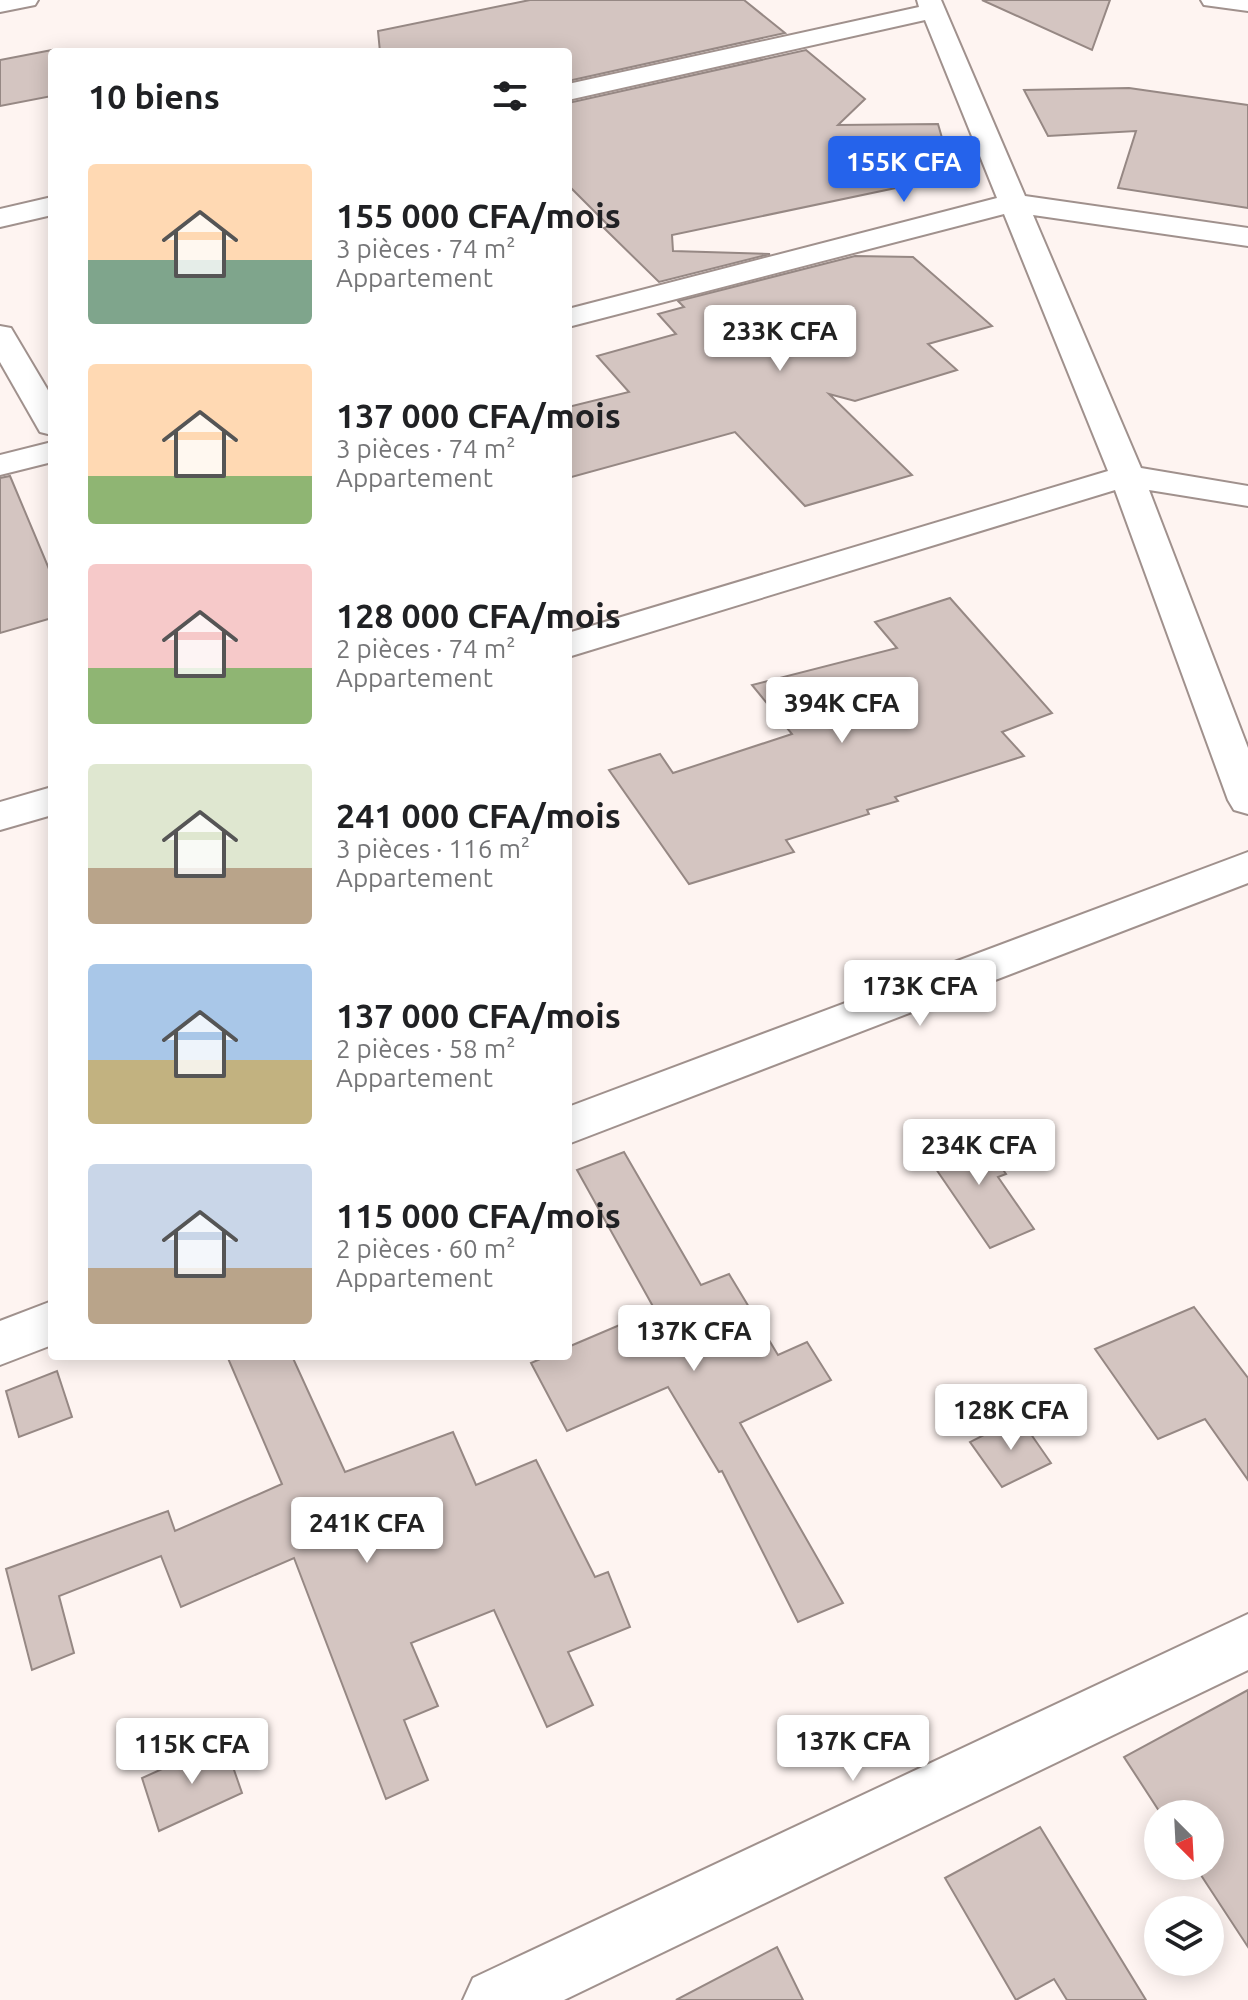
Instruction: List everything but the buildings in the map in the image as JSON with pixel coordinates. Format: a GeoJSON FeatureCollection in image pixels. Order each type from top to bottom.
{"type":"FeatureCollection","features":[{"type":"Feature","properties":{"kind":"street"},"geometry":{"type":"LineString","coordinates":[[0,5],[26,0]]}},
{"type":"Feature","properties":{"kind":"street"},"geometry":{"type":"LineString","coordinates":[[1213,0],[1248,4]]}},
{"type":"Feature","properties":{"kind":"street"},"geometry":{"type":"LineString","coordinates":[[572,91],[932,6],[1127,476],[1248,800]]}},
{"type":"Feature","properties":{"kind":"street"},"geometry":{"type":"LineString","coordinates":[[572,317],[1012,203],[1248,237]]}},
{"type":"Feature","properties":{"kind":"street"},"geometry":{"type":"LineString","coordinates":[[0,218],[48,207]]}},
{"type":"Feature","properties":{"kind":"street"},"geometry":{"type":"LineString","coordinates":[[0,335],[48,418]]}},
{"type":"Feature","properties":{"kind":"street"},"geometry":{"type":"LineString","coordinates":[[0,465],[48,453]]}},
{"type":"Feature","properties":{"kind":"street"},"geometry":{"type":"LineString","coordinates":[[572,644],[1127,476],[1248,496]]}},
{"type":"Feature","properties":{"kind":"street"},"geometry":{"type":"LineString","coordinates":[[0,816],[48,802]]}},
{"type":"Feature","properties":{"kind":"street"},"geometry":{"type":"LineString","coordinates":[[572,1124],[1248,867]]}},
{"type":"Feature","properties":{"kind":"street"},"geometry":{"type":"LineString","coordinates":[[0,1343],[48,1325]]}},
{"type":"Feature","properties":{"kind":"street"},"geometry":{"type":"LineString","coordinates":[[495,2000],[1248,1641]]}}]}
